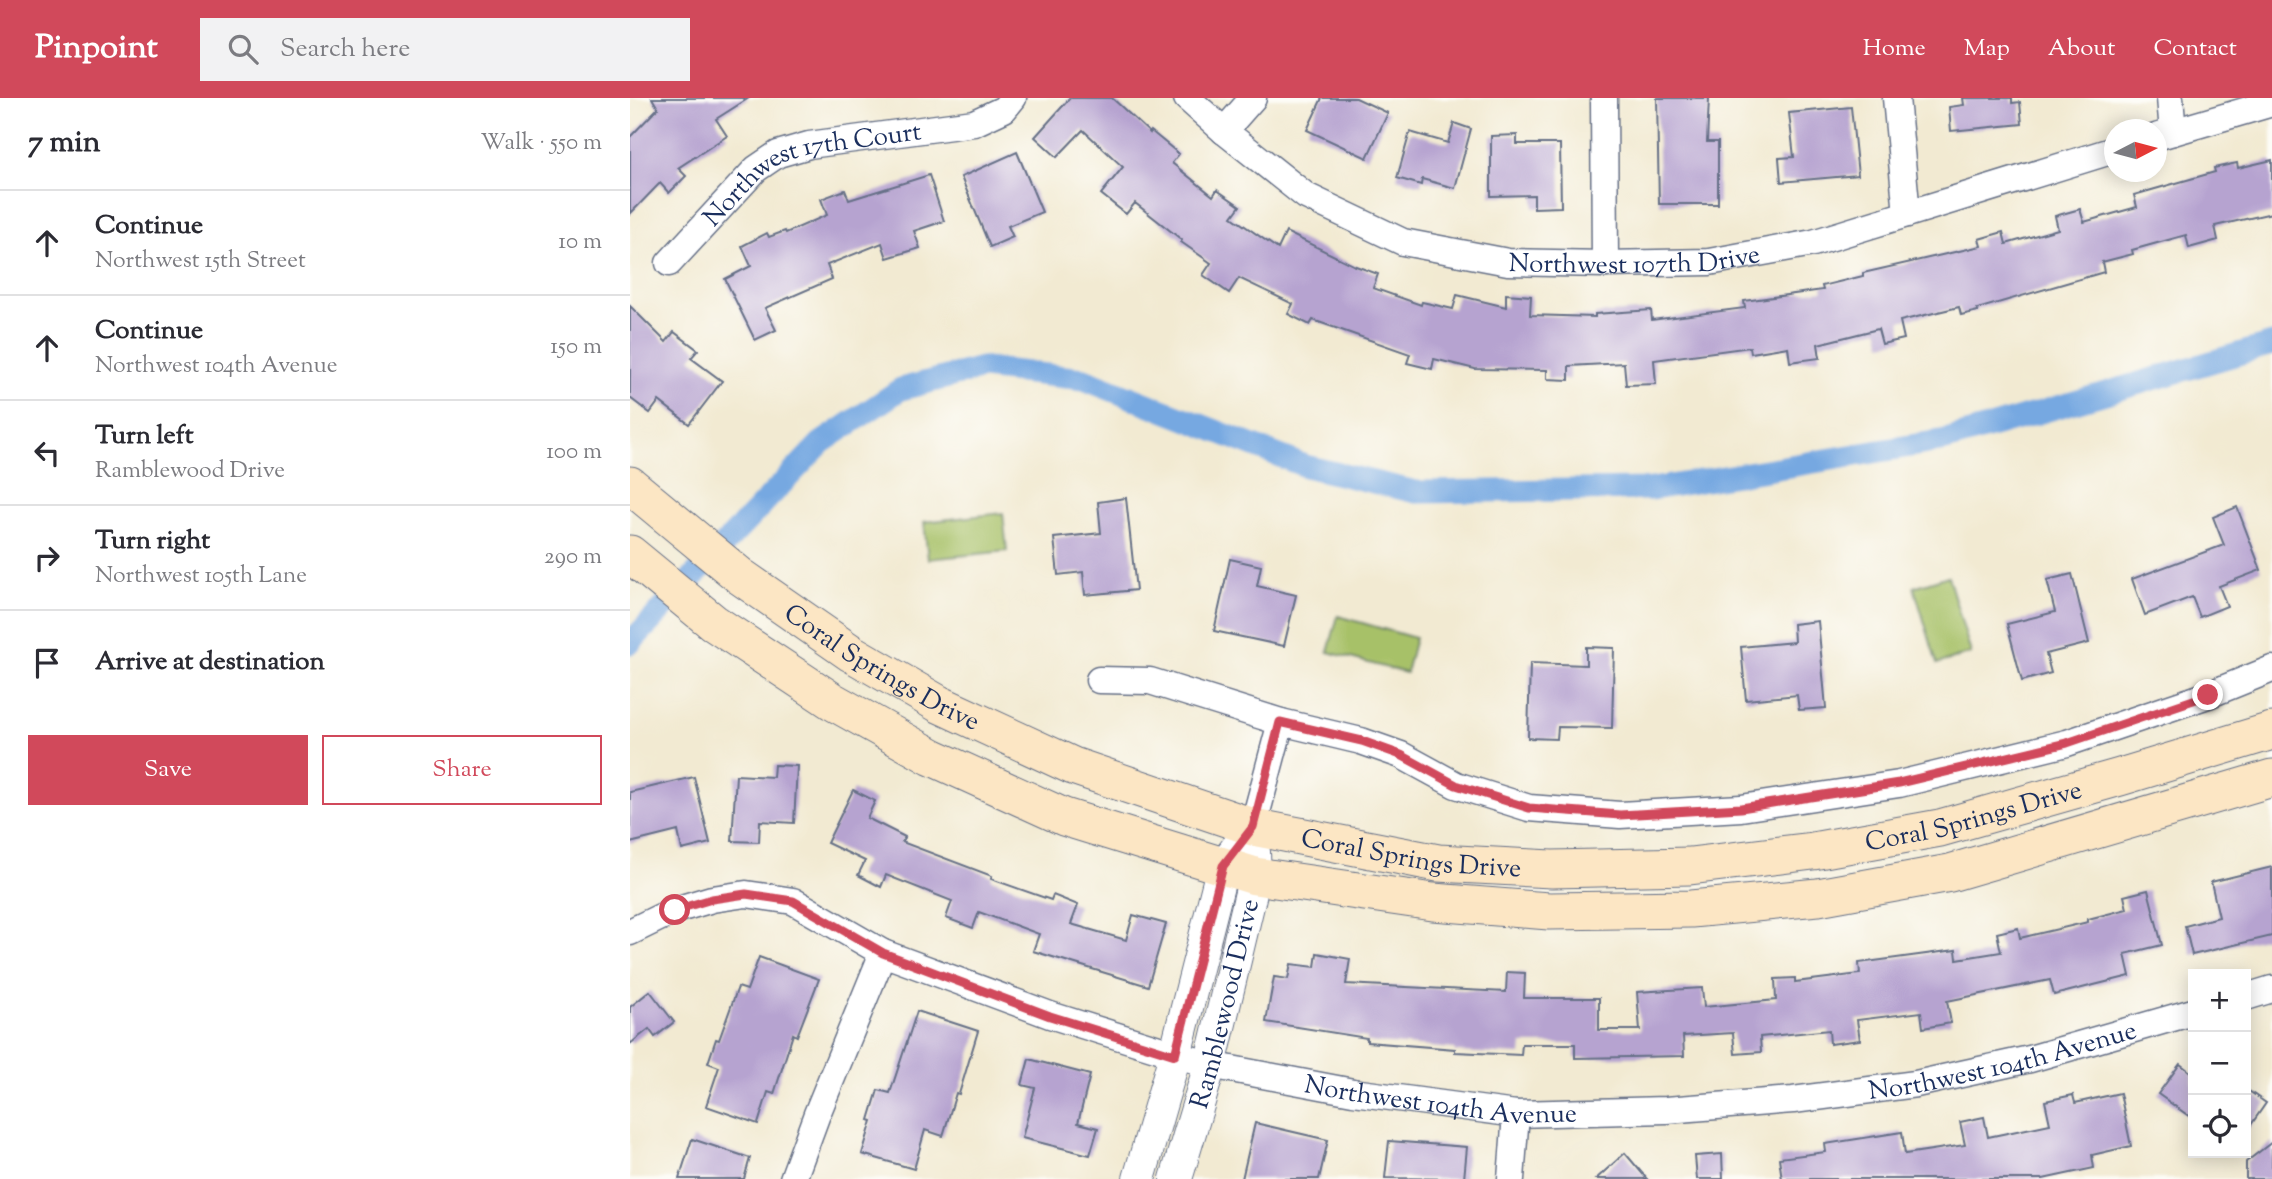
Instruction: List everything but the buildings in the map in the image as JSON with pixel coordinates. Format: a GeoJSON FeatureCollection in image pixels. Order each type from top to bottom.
{"type":"FeatureCollection","features":[{"type":"Feature","properties":{"kind":"main road","name":"Coral Springs Drive"},"geometry":{"type":"LineString","coordinates":[[630,485],[740,576],[851,653],[939,704],[1073,766],[1253,827],[1438,863],[1552,869],[1690,866],[1813,851],[1940,828],[2272,731]]}},
{"type":"Feature","properties":{"kind":"main road","name":"Coral Springs Drive"},"geometry":{"type":"LineString","coordinates":[[635,558],[714,623],[832,701],[932,757],[1064,817],[1239,871],[1433,902],[1549,911],[1691,909],[1818,897],[1950,873],[2272,778]]}},
{"type":"Feature","properties":{"kind":"street","name":"Northwest 17th Court"},"geometry":{"type":"LineString","coordinates":[[669,263],[756,169],[778,154],[809,145],[974,123],[1003,109],[1013,98]]}},
{"type":"Feature","properties":{"kind":"street","name":"Northwest 107th Drive"},"geometry":{"type":"LineString","coordinates":[[1187,98],[1306,196],[1403,242],[1508,262],[1709,262],[1813,243],[2104,153]]}},
{"type":"Feature","properties":{"kind":"street"},"geometry":{"type":"LineString","coordinates":[[1224,131],[1253,98]]}},
{"type":"Feature","properties":{"kind":"street"},"geometry":{"type":"LineString","coordinates":[[1604,98],[1605,264]]}},
{"type":"Feature","properties":{"kind":"street"},"geometry":{"type":"LineString","coordinates":[[1896,98],[1907,215]]}},
{"type":"Feature","properties":{"kind":"street"},"geometry":{"type":"LineString","coordinates":[[2167,120],[2170,98]]}},
{"type":"Feature","properties":{"kind":"street"},"geometry":{"type":"LineString","coordinates":[[2167,134],[2272,103]]}},
{"type":"Feature","properties":{"kind":"street"},"geometry":{"type":"LineString","coordinates":[[1100,680],[1150,681],[1280,722],[1362,741],[1401,755],[1456,785],[1529,808],[1620,815],[1741,808],[1899,783],[2067,743],[2272,670]]}},
{"type":"Feature","properties":{"kind":"street","name":"Ramblewood Drive"},"geometry":{"type":"LineString","coordinates":[[1139,1179],[1175,1055],[1253,827],[1280,722]]}},
{"type":"Feature","properties":{"kind":"street","name":"Ramblewood Drive"},"geometry":{"type":"LineString","coordinates":[[1176,1179],[1210,1065],[1239,871]]}},
{"type":"Feature","properties":{"kind":"street","name":"Northwest 104th Avenue"},"geometry":{"type":"LineString","coordinates":[[630,932],[675,910],[712,899],[746,894],[793,901],[883,953],[1050,1016],[1175,1055],[1210,1065],[1353,1092],[1516,1114],[1666,1110],[1793,1100],[1916,1084],[2030,1059],[2188,1013]]}},
{"type":"Feature","properties":{"kind":"street"},"geometry":{"type":"LineString","coordinates":[[793,1179],[883,953]]}},
{"type":"Feature","properties":{"kind":"street"},"geometry":{"type":"LineString","coordinates":[[2251,995],[2272,989]]}},
{"type":"Feature","properties":{"kind":"street"},"geometry":{"type":"LineString","coordinates":[[1511,1179],[1516,1114]]}},
{"type":"Feature","properties":{"kind":"green space"},"geometry":{"type":"Polygon","coordinates":[[[1003,513],[1007,551],[928,559],[924,522],[1003,513]]]}},
{"type":"Feature","properties":{"kind":"green space"},"geometry":{"type":"Polygon","coordinates":[[[1948,576],[1971,653],[1937,664],[1914,587],[1948,576]]]}},
{"type":"Feature","properties":{"kind":"green space"},"geometry":{"type":"Polygon","coordinates":[[[1338,616],[1415,638],[1406,673],[1328,652],[1338,616]]]}},
{"type":"Feature","properties":{"kind":"waterway"},"geometry":{"type":"LineString","coordinates":[[630,643],[821,443],[901,389],[982,368],[1084,379],[1305,466],[1416,492],[1652,489],[1946,440],[2272,344]]}},
{"type":"Feature","properties":{"kind":"route"},"geometry":{"type":"LineString","coordinates":[[675,910],[712,899],[746,894],[793,901],[883,953],[1050,1016],[1175,1055],[1223,866],[1253,827],[1280,722],[1362,741],[1401,755],[1456,785],[1529,808],[1620,815],[1741,808],[1899,783],[2067,743],[2208,695]]}}]}
